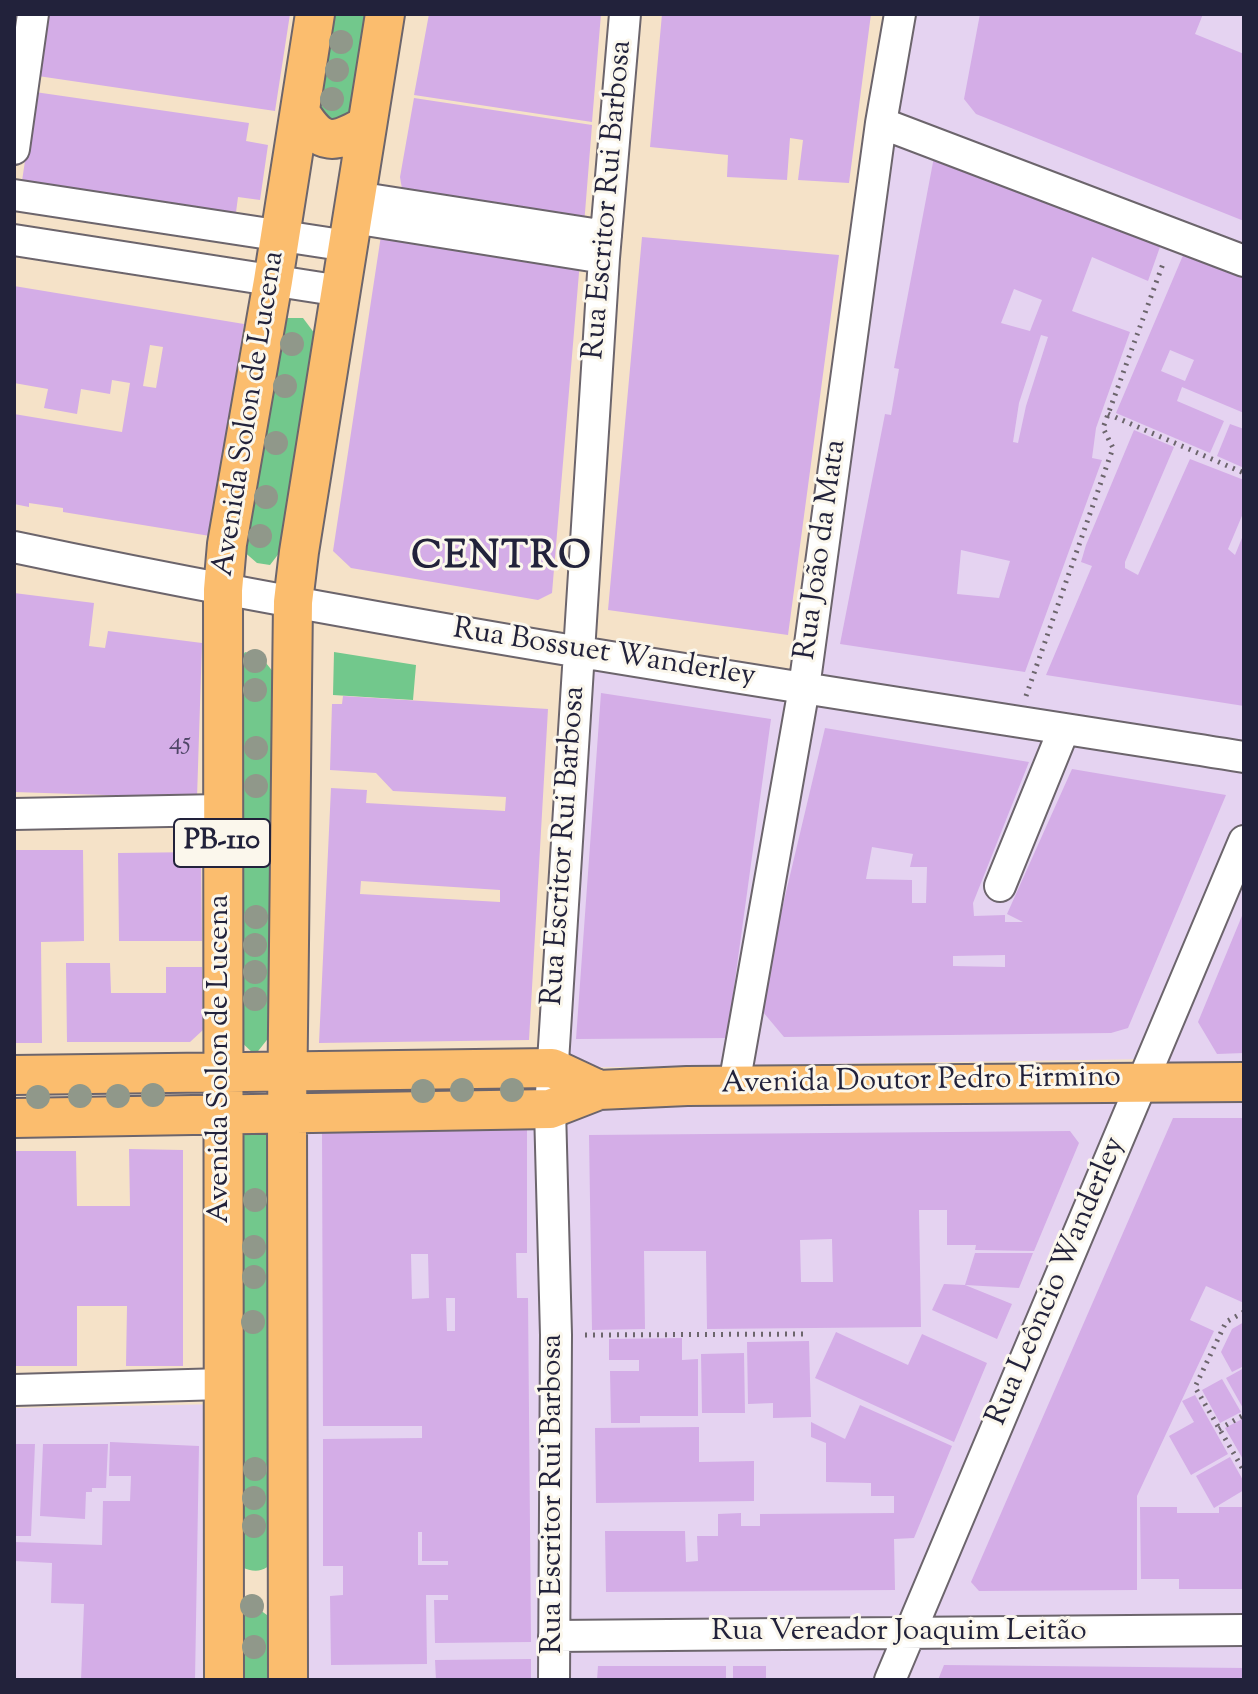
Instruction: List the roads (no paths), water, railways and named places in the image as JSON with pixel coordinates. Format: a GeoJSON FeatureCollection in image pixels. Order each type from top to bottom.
{"type":"FeatureCollection","features":[{"type":"Feature","properties":{"kind":"main road","name":"Avenida Solon de Lucena"},"geometry":{"type":"LineString","coordinates":[[224,1680],[223,590],[227,544],[315,14]]}},
{"type":"Feature","properties":{"kind":"main road","name":"PB-110"},"geometry":{"type":"LineString","coordinates":[[288,1680],[287,1114],[293,602],[385,14]]}},
{"type":"Feature","properties":{"kind":"main road"},"geometry":{"type":"LineString","coordinates":[[300,112],[312,131],[328,140],[346,138],[367,125]]}},
{"type":"Feature","properties":{"kind":"main road","name":"Avenida Doutor Pedro Firmino"},"geometry":{"type":"LineString","coordinates":[[14,1075],[552,1068],[599,1090]]}},
{"type":"Feature","properties":{"kind":"main road","name":"Avenida Doutor Pedro Firmino"},"geometry":{"type":"LineString","coordinates":[[14,1118],[550,1109],[599,1090],[734,1085],[1244,1082]]}},
{"type":"Feature","properties":{"kind":"street"},"geometry":{"type":"LineString","coordinates":[[14,149],[33,14]]}},
{"type":"Feature","properties":{"kind":"street","name":"Rua Escritor Rui Barbosa"},"geometry":{"type":"LineString","coordinates":[[554,1680],[556,1335],[550,1109],[605,247],[625,14]]}},
{"type":"Feature","properties":{"kind":"street","name":"Rua João da Mata"},"geometry":{"type":"LineString","coordinates":[[734,1085],[804,688],[881,123],[900,14]]}},
{"type":"Feature","properties":{"kind":"street"},"geometry":{"type":"LineString","coordinates":[[881,123],[1244,261]]}},
{"type":"Feature","properties":{"kind":"street"},"geometry":{"type":"LineString","coordinates":[[14,195],[280,236],[352,220],[605,247]]}},
{"type":"Feature","properties":{"kind":"street"},"geometry":{"type":"LineString","coordinates":[[14,240],[341,291]]}},
{"type":"Feature","properties":{"kind":"street","name":"Rua Bossuet Wanderley"},"geometry":{"type":"LineString","coordinates":[[14,547],[223,590],[578,652],[1244,757]]}},
{"type":"Feature","properties":{"kind":"street"},"geometry":{"type":"LineString","coordinates":[[1000,886],[1064,729]]}},
{"type":"Feature","properties":{"kind":"street"},"geometry":{"type":"LineString","coordinates":[[14,814],[221,810]]}},
{"type":"Feature","properties":{"kind":"street","name":"Rua Leôncio Wanderley"},"geometry":{"type":"LineString","coordinates":[[890,1680],[1244,841]]}},
{"type":"Feature","properties":{"kind":"street"},"geometry":{"type":"LineString","coordinates":[[14,1390],[223,1384]]}},
{"type":"Feature","properties":{"kind":"street","name":"Rua Vereador Joaquim Leitão"},"geometry":{"type":"LineString","coordinates":[[554,1636],[1244,1630]]}},
{"type":"Feature","properties":{"kind":"district","name":"CENTRO"},"geometry":{"type":"Point","coordinates":[502,561]}}]}
